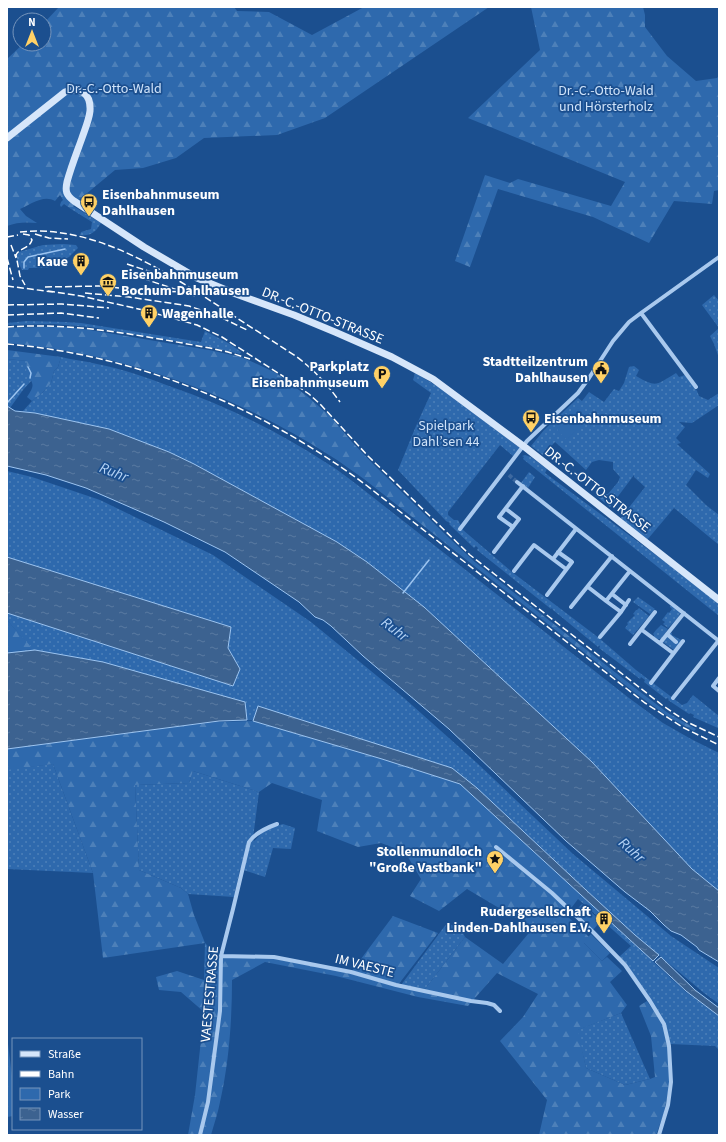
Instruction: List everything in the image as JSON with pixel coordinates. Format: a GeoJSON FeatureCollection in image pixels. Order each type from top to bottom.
{"type":"FeatureCollection","features":[{"type":"Feature","properties":{"kind":"street","name":"DR.-C.-OTTO-STRASSE"},"geometry":{"type":"LineString","coordinates":[[7,138],[65,92],[76,89],[83,92],[87,96],[90,112],[70,171],[66,188],[67,194],[74,201],[144,247],[197,278],[342,334],[386,354],[433,379],[524,446],[719,600]]}},
{"type":"Feature","properties":{"kind":"street"},"geometry":{"type":"LineString","coordinates":[[460,529],[505,472],[527,441],[578,393],[629,322],[719,256]]}},
{"type":"Feature","properties":{"kind":"street"},"geometry":{"type":"LineString","coordinates":[[641,312],[696,387]]}},
{"type":"Feature","properties":{"kind":"street"},"geometry":{"type":"LineString","coordinates":[[505,472],[509,475]]}},
{"type":"Feature","properties":{"kind":"street"},"geometry":{"type":"LineString","coordinates":[[517,482],[719,640],[673,698]]}},
{"type":"Feature","properties":{"kind":"street"},"geometry":{"type":"LineString","coordinates":[[513,527],[499,517],[523,486]]}},
{"type":"Feature","properties":{"kind":"street"},"geometry":{"type":"LineString","coordinates":[[494,552],[519,519],[506,509]]}},
{"type":"Feature","properties":{"kind":"street"},"geometry":{"type":"LineString","coordinates":[[553,559],[576,528]]}},
{"type":"Feature","properties":{"kind":"street"},"geometry":{"type":"LineString","coordinates":[[514,571],[534,545],[566,569]]}},
{"type":"Feature","properties":{"kind":"street"},"geometry":{"type":"LineString","coordinates":[[547,595],[572,562],[558,552]]}},
{"type":"Feature","properties":{"kind":"street"},"geometry":{"type":"LineString","coordinates":[[571,607],[612,556]]}},
{"type":"Feature","properties":{"kind":"street"},"geometry":{"type":"LineString","coordinates":[[606,601],[630,571]]}},
{"type":"Feature","properties":{"kind":"street"},"geometry":{"type":"LineString","coordinates":[[588,587],[621,612]]}},
{"type":"Feature","properties":{"kind":"street"},"geometry":{"type":"LineString","coordinates":[[612,594],[626,605]]}},
{"type":"Feature","properties":{"kind":"street"},"geometry":{"type":"LineString","coordinates":[[600,637],[629,600]]}},
{"type":"Feature","properties":{"kind":"street"},"geometry":{"type":"LineString","coordinates":[[630,644],[655,612]]}},
{"type":"Feature","properties":{"kind":"street"},"geometry":{"type":"LineString","coordinates":[[660,643],[684,613]]}},
{"type":"Feature","properties":{"kind":"street"},"geometry":{"type":"LineString","coordinates":[[642,630],[673,653]]}},
{"type":"Feature","properties":{"kind":"street"},"geometry":{"type":"LineString","coordinates":[[667,634],[676,642]]}},
{"type":"Feature","properties":{"kind":"street"},"geometry":{"type":"LineString","coordinates":[[651,683],[683,641]]}},
{"type":"Feature","properties":{"kind":"street"},"geometry":{"type":"LineString","coordinates":[[719,678],[713,686],[719,691]]}},
{"type":"Feature","properties":{"kind":"street","name":"VAESTESTRASSE"},"geometry":{"type":"LineString","coordinates":[[200,1135],[208,1102],[220,1011],[221,956],[249,842],[252,838],[267,828],[277,824]]}},
{"type":"Feature","properties":{"kind":"street"},"geometry":{"type":"LineString","coordinates":[[496,847],[552,893],[625,965],[664,1024],[669,1046],[671,1082],[669,1101],[659,1135]]}},
{"type":"Feature","properties":{"kind":"street","name":"IM VAESTE"},"geometry":{"type":"LineString","coordinates":[[221,956],[274,957],[328,967],[396,985],[487,1003],[494,1005],[500,1010]]}},
{"type":"Feature","properties":{"kind":"green space","name":"Dr.-C.-Otto-Wald"},"geometry":{"type":"Polygon","coordinates":[[[59,7],[234,7],[237,11],[269,12],[312,35],[364,7],[489,7],[325,118],[277,135],[204,138],[176,158],[143,168],[115,170],[80,199],[71,209],[64,204],[61,207],[60,205],[63,200],[60,195],[55,201],[51,199],[41,199],[32,203],[20,209],[26,216],[37,223],[29,222],[7,226],[7,59],[14,52],[52,52],[52,14],[59,7]]]}},
{"type":"Feature","properties":{"kind":"green space","name":"Dr.-C.-Otto-Wald und Hörsterholz"},"geometry":{"type":"Polygon","coordinates":[[[531,7],[643,7],[645,27],[667,56],[696,81],[717,78],[719,76],[719,190],[714,191],[712,204],[674,201],[649,243],[593,217],[498,189],[470,267],[455,261],[485,175],[510,183],[518,179],[611,206],[625,182],[468,118],[540,50],[531,7]]]}},
{"type":"Feature","properties":{"kind":"green space"},"geometry":{"type":"Polygon","coordinates":[[[73,206],[101,223],[95,231],[87,235],[80,235],[81,232],[91,229],[92,222],[71,209],[73,206]]]}},
{"type":"Feature","properties":{"kind":"green space"},"geometry":{"type":"Polygon","coordinates":[[[43,245],[76,245],[78,248],[69,257],[47,268],[29,268],[28,270],[22,270],[17,260],[17,255],[19,252],[43,245]]]}},
{"type":"Feature","properties":{"kind":"green space"},"geometry":{"type":"Polygon","coordinates":[[[714,295],[719,301],[719,328],[702,305],[714,295]]]}},
{"type":"Feature","properties":{"kind":"green space"},"geometry":{"type":"Polygon","coordinates":[[[27,321],[81,323],[201,342],[205,331],[230,344],[241,352],[240,354],[210,347],[90,327],[53,324],[7,325],[7,323],[27,321]]]}},
{"type":"Feature","properties":{"kind":"green space"},"geometry":{"type":"Polygon","coordinates":[[[66,327],[90,330],[209,350],[241,357],[276,373],[307,396],[331,417],[375,466],[475,562],[668,713],[696,729],[694,731],[667,716],[634,692],[364,479],[333,458],[292,433],[254,413],[215,395],[175,380],[134,366],[92,356],[50,348],[7,343],[7,328],[66,327]]]}},
{"type":"Feature","properties":{"kind":"green space"},"geometry":{"type":"Polygon","coordinates":[[[719,328],[719,358],[710,336],[719,328]]]}},
{"type":"Feature","properties":{"kind":"green space"},"geometry":{"type":"Polygon","coordinates":[[[7,350],[61,357],[58,367],[54,371],[51,383],[32,401],[27,397],[32,387],[32,382],[26,373],[27,361],[7,359],[7,350]]]}},
{"type":"Feature","properties":{"kind":"green space"},"geometry":{"type":"Polygon","coordinates":[[[61,357],[106,366],[152,379],[210,401],[288,439],[334,468],[360,487],[663,723],[719,753],[719,891],[692,869],[592,762],[424,607],[367,562],[337,542],[194,464],[169,452],[109,429],[22,412],[51,383],[54,371],[58,367],[61,357]]]}},
{"type":"Feature","properties":{"kind":"green space"},"geometry":{"type":"Polygon","coordinates":[[[7,359],[28,361],[32,380],[10,408],[7,406],[7,359]]]}},
{"type":"Feature","properties":{"kind":"green space"},"geometry":{"type":"Polygon","coordinates":[[[634,366],[639,370],[636,376],[648,382],[656,384],[676,373],[679,377],[685,375],[699,396],[708,400],[719,393],[719,405],[692,423],[679,422],[685,427],[676,438],[681,443],[677,444],[710,474],[708,478],[696,470],[686,485],[706,505],[719,515],[719,545],[674,508],[647,540],[620,519],[645,487],[634,477],[634,475],[610,507],[595,495],[608,494],[618,482],[620,477],[613,469],[613,462],[599,460],[592,462],[586,470],[555,442],[543,455],[531,446],[544,430],[578,398],[582,401],[589,392],[604,402],[614,389],[619,391],[624,383],[629,367],[634,366]]]}},
{"type":"Feature","properties":{"kind":"green space","name":"Spielpark Dahl’sen 44"},"geometry":{"type":"Polygon","coordinates":[[[415,373],[437,386],[520,448],[513,456],[500,445],[448,512],[448,515],[454,520],[458,520],[463,530],[512,572],[599,638],[636,670],[682,705],[687,703],[693,695],[719,716],[718,728],[693,717],[694,715],[689,714],[668,700],[669,699],[666,699],[644,682],[645,680],[641,677],[640,679],[599,648],[599,645],[598,647],[552,608],[551,609],[477,550],[478,548],[476,546],[474,548],[449,524],[450,523],[446,521],[398,470],[431,393],[413,380],[415,373]]]}},
{"type":"Feature","properties":{"kind":"green space"},"geometry":{"type":"Polygon","coordinates":[[[578,407],[588,417],[567,440],[557,430],[578,407]]]}},
{"type":"Feature","properties":{"kind":"green space"},"geometry":{"type":"Polygon","coordinates":[[[441,414],[445,420],[441,424],[425,425],[422,418],[423,416],[441,414]]]}},
{"type":"Feature","properties":{"kind":"green space"},"geometry":{"type":"Polygon","coordinates":[[[525,455],[531,457],[547,469],[545,473],[683,575],[719,604],[719,616],[523,459],[524,457],[522,456],[525,455]]]}},
{"type":"Feature","properties":{"kind":"green space"},"geometry":{"type":"Polygon","coordinates":[[[7,471],[32,477],[100,500],[213,555],[311,622],[404,698],[477,763],[573,854],[671,936],[719,968],[719,1004],[635,935],[477,788],[452,768],[382,746],[256,720],[219,721],[7,749],[7,652],[32,649],[7,620],[7,613],[233,686],[240,669],[228,648],[231,627],[7,557],[7,471]]]}},
{"type":"Feature","properties":{"kind":"green space"},"geometry":{"type":"Polygon","coordinates":[[[529,472],[535,477],[528,488],[521,483],[529,472]]]}},
{"type":"Feature","properties":{"kind":"green space"},"geometry":{"type":"Polygon","coordinates":[[[638,597],[655,609],[650,614],[633,602],[638,597]]]}},
{"type":"Feature","properties":{"kind":"green space"},"geometry":{"type":"Polygon","coordinates":[[[671,605],[681,612],[677,619],[668,628],[663,624],[665,622],[662,620],[672,609],[670,607],[671,605]]]}},
{"type":"Feature","properties":{"kind":"green space"},"geometry":{"type":"Polygon","coordinates":[[[639,608],[649,616],[633,635],[625,628],[628,624],[627,623],[635,615],[633,614],[639,608]]]}},
{"type":"Feature","properties":{"kind":"green space"},"geometry":{"type":"Polygon","coordinates":[[[7,620],[33,649],[7,652],[7,620]]]}},
{"type":"Feature","properties":{"kind":"green space"},"geometry":{"type":"Polygon","coordinates":[[[661,625],[668,629],[662,638],[668,631],[683,641],[674,650],[660,639],[654,637],[653,634],[661,625]]]}},
{"type":"Feature","properties":{"kind":"green space"},"geometry":{"type":"Polygon","coordinates":[[[253,721],[382,759],[460,784],[581,895],[566,915],[589,937],[584,943],[602,961],[607,957],[622,971],[610,982],[627,1005],[621,1013],[578,1030],[586,1068],[625,1085],[655,1077],[651,1036],[639,1006],[647,1001],[662,1023],[668,1045],[670,1082],[664,1113],[656,1135],[539,1135],[547,1100],[500,1041],[523,1017],[538,994],[497,973],[468,1006],[418,997],[336,976],[265,962],[232,980],[231,1026],[228,1057],[217,1114],[211,1135],[188,1135],[195,1095],[204,1012],[181,992],[159,990],[156,977],[177,971],[204,980],[205,943],[103,958],[93,873],[53,764],[7,770],[7,749],[215,722],[253,721]],[[193,771],[189,783],[135,785],[139,870],[181,888],[188,894],[194,915],[205,943],[218,957],[264,957],[340,971],[398,986],[425,989],[465,937],[503,964],[533,928],[467,889],[439,911],[410,896],[421,879],[405,852],[381,843],[358,847],[317,831],[322,800],[272,783],[259,792],[193,771]]]}},
{"type":"Feature","properties":{"kind":"green space"},"geometry":{"type":"Polygon","coordinates":[[[53,764],[93,873],[7,869],[7,769],[53,764]]]}},
{"type":"Feature","properties":{"kind":"green space"},"geometry":{"type":"Polygon","coordinates":[[[193,771],[259,792],[253,838],[254,841],[266,829],[283,824],[295,828],[291,849],[273,848],[265,877],[240,869],[234,897],[188,894],[181,888],[139,870],[135,785],[189,783],[193,771]]]}},
{"type":"Feature","properties":{"kind":"green space"},"geometry":{"type":"Polygon","coordinates":[[[581,895],[686,992],[719,1016],[719,1050],[715,1046],[670,1044],[662,1023],[619,957],[631,946],[578,899],[581,895]]]}},
{"type":"Feature","properties":{"kind":"green space"},"geometry":{"type":"Polygon","coordinates":[[[582,904],[601,921],[593,930],[574,912],[582,904]]]}},
{"type":"Feature","properties":{"kind":"green space"},"geometry":{"type":"Polygon","coordinates":[[[393,916],[438,933],[398,985],[352,971],[393,916]]]}},
{"type":"Feature","properties":{"kind":"green space"},"geometry":{"type":"Polygon","coordinates":[[[447,923],[461,929],[465,937],[425,989],[401,985],[447,923]]]}},
{"type":"Feature","properties":{"kind":"green space"},"geometry":{"type":"Polygon","coordinates":[[[591,934],[610,953],[602,961],[583,942],[591,934]]]}},
{"type":"Feature","properties":{"kind":"green space"},"geometry":{"type":"Polygon","coordinates":[[[621,1013],[650,1079],[625,1085],[586,1068],[577,1030],[621,1013]]]}},
{"type":"Feature","properties":{"kind":"green space"},"geometry":{"type":"Polygon","coordinates":[[[7,1036],[12,1076],[12,1116],[7,1117],[7,1036]]]}},
{"type":"Feature","properties":{"kind":"water","name":"Ruhr"},"geometry":{"type":"Polygon","coordinates":[[[7,406],[15,411],[35,413],[109,429],[169,452],[194,464],[337,542],[367,562],[424,607],[592,762],[692,869],[719,891],[719,962],[699,950],[681,935],[671,931],[650,911],[625,892],[566,841],[449,729],[363,656],[331,626],[323,620],[315,617],[299,602],[225,552],[164,522],[86,488],[46,475],[7,466],[7,406]]]}},
{"type":"Feature","properties":{"kind":"water"},"geometry":{"type":"Polygon","coordinates":[[[7,557],[231,627],[228,648],[240,669],[233,686],[7,613],[7,557]]]}},
{"type":"Feature","properties":{"kind":"water"},"geometry":{"type":"Polygon","coordinates":[[[35,650],[103,662],[245,702],[247,720],[219,721],[7,749],[7,653],[35,650]]]}},
{"type":"Feature","properties":{"kind":"water"},"geometry":{"type":"Polygon","coordinates":[[[258,706],[452,768],[477,788],[635,935],[659,955],[653,961],[460,784],[382,759],[253,721],[258,706]]]}},
{"type":"Feature","properties":{"kind":"water"},"geometry":{"type":"Polygon","coordinates":[[[661,957],[695,990],[719,1008],[719,1016],[686,991],[655,962],[661,957]]]}},
{"type":"Feature","properties":{"kind":"waterway"},"geometry":{"type":"LineString","coordinates":[[24,268],[24,262],[28,257],[65,249]]}},
{"type":"Feature","properties":{"kind":"waterway"},"geometry":{"type":"LineString","coordinates":[[28,367],[31,373],[30,378]]}},
{"type":"Feature","properties":{"kind":"waterway"},"geometry":{"type":"LineString","coordinates":[[7,403],[24,384]]}},
{"type":"Feature","properties":{"kind":"waterway"},"geometry":{"type":"LineString","coordinates":[[403,593],[429,560]]}},
{"type":"Feature","properties":{"kind":"tunnel"},"geometry":{"type":"LineString","coordinates":[[509,475],[517,482]]}},
{"type":"Feature","properties":{"kind":"railway"},"geometry":{"type":"LineString","coordinates":[[20,232],[47,231],[73,235],[100,242],[150,264],[297,357],[320,378],[340,402]]}},
{"type":"Feature","properties":{"kind":"railway"},"geometry":{"type":"LineString","coordinates":[[23,234],[29,235],[32,240],[29,245],[19,251],[16,255],[20,276],[25,285]]}},
{"type":"Feature","properties":{"kind":"railway"},"geometry":{"type":"LineString","coordinates":[[35,234],[49,238],[68,239]]}},
{"type":"Feature","properties":{"kind":"railway"},"geometry":{"type":"LineString","coordinates":[[7,237],[18,235]]}},
{"type":"Feature","properties":{"kind":"railway"},"geometry":{"type":"LineString","coordinates":[[11,245],[16,258]]}},
{"type":"Feature","properties":{"kind":"railway"},"geometry":{"type":"LineString","coordinates":[[7,258],[13,280]]}},
{"type":"Feature","properties":{"kind":"railway"},"geometry":{"type":"LineString","coordinates":[[127,264],[157,274]]}},
{"type":"Feature","properties":{"kind":"railway"},"geometry":{"type":"LineString","coordinates":[[124,272],[195,296]]}},
{"type":"Feature","properties":{"kind":"railway"},"geometry":{"type":"LineString","coordinates":[[7,286],[53,292]]}},
{"type":"Feature","properties":{"kind":"railway"},"geometry":{"type":"LineString","coordinates":[[45,287],[100,286],[119,288]]}},
{"type":"Feature","properties":{"kind":"railway"},"geometry":{"type":"LineString","coordinates":[[48,291],[81,296],[143,310],[197,325],[222,337],[292,382],[321,405],[368,456],[470,555],[662,705],[687,722],[719,737]]}},
{"type":"Feature","properties":{"kind":"railway"},"geometry":{"type":"LineString","coordinates":[[85,293],[129,297],[189,306],[216,315],[247,330]]}},
{"type":"Feature","properties":{"kind":"railway"},"geometry":{"type":"LineString","coordinates":[[7,305],[62,304],[109,308]]}},
{"type":"Feature","properties":{"kind":"railway"},"geometry":{"type":"LineString","coordinates":[[7,315],[61,313],[99,318]]}},
{"type":"Feature","properties":{"kind":"railway"},"geometry":{"type":"LineString","coordinates":[[183,313],[203,316]]}},
{"type":"Feature","properties":{"kind":"railway"},"geometry":{"type":"LineString","coordinates":[[7,327],[58,326],[109,331],[210,348],[250,359]]}},
{"type":"Feature","properties":{"kind":"railway"},"geometry":{"type":"LineString","coordinates":[[7,344],[56,350],[104,360],[150,373],[196,389],[241,409],[284,432],[326,457],[366,485],[645,703],[684,728],[719,745]]}},
{"type":"Feature","properties":{"kind":"place","name":"Eisenbahnmuseum Dahlhausen"},"geometry":{"type":"Point","coordinates":[89,217]}},
{"type":"Feature","properties":{"kind":"place","name":"Kaue"},"geometry":{"type":"Point","coordinates":[81,276]}},
{"type":"Feature","properties":{"kind":"place","name":"Eisenbahnmuseum Bochum-Dahlhausen"},"geometry":{"type":"Point","coordinates":[108,297]}},
{"type":"Feature","properties":{"kind":"place","name":"Wagenhalle"},"geometry":{"type":"Point","coordinates":[149,328]}},
{"type":"Feature","properties":{"kind":"place","name":"Stadtteilzentrum Dahlhausen"},"geometry":{"type":"Point","coordinates":[601,384]}},
{"type":"Feature","properties":{"kind":"place","name":"Parkplatz Eisenbahnmuseum"},"geometry":{"type":"Point","coordinates":[382,389]}},
{"type":"Feature","properties":{"kind":"place","name":"Eisenbahnmuseum"},"geometry":{"type":"Point","coordinates":[531,433]}},
{"type":"Feature","properties":{"kind":"place","name":"Stollenmundloch \"Große Vastbank\""},"geometry":{"type":"Point","coordinates":[495,874]}},
{"type":"Feature","properties":{"kind":"place","name":"Rudergesellschaft Linden-Dahlhausen E.V."},"geometry":{"type":"Point","coordinates":[604,934]}}]}
